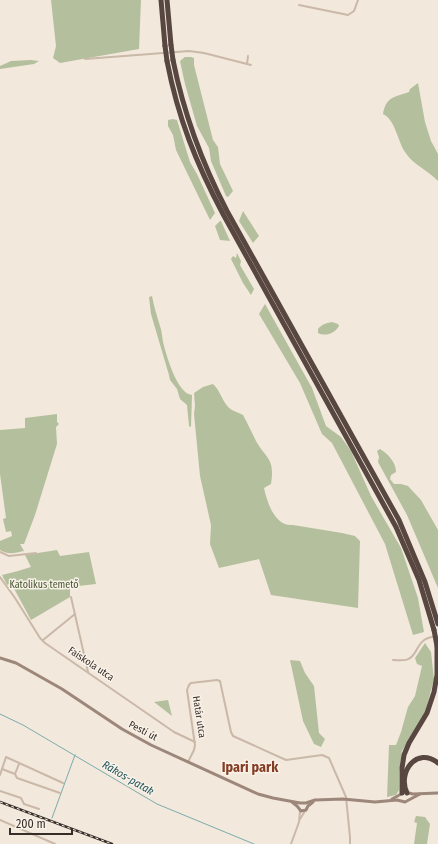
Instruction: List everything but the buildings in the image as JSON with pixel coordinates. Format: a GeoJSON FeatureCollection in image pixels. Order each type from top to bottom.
{"type":"FeatureCollection","features":[{"type":"Feature","properties":{"kind":"highway"},"geometry":{"type":"LineString","coordinates":[[161,0],[170,61],[183,126],[205,178],[226,221],[396,527],[418,580],[434,630],[438,648],[437,675],[434,692],[427,713],[406,751],[402,768],[404,793]]}},
{"type":"Feature","properties":{"kind":"highway"},"geometry":{"type":"LineString","coordinates":[[167,0],[168,45]]}},
{"type":"Feature","properties":{"kind":"highway"},"geometry":{"type":"LineString","coordinates":[[170,61],[197,145],[210,175],[231,217],[399,520],[425,582],[438,624]]}},
{"type":"Feature","properties":{"kind":"highway"},"geometry":{"type":"LineString","coordinates":[[404,793],[407,768],[416,759],[425,758],[434,760],[438,763]]}},
{"type":"Feature","properties":{"kind":"main road","name":"Pesti út"},"geometry":{"type":"LineString","coordinates":[[0,658],[16,663],[69,693],[129,733],[188,762],[258,794],[307,805]]}},
{"type":"Feature","properties":{"kind":"main road"},"geometry":{"type":"LineString","coordinates":[[404,793],[409,799]]}},
{"type":"Feature","properties":{"kind":"main road"},"geometry":{"type":"LineString","coordinates":[[401,801],[404,793]]}},
{"type":"Feature","properties":{"kind":"main road"},"geometry":{"type":"LineString","coordinates":[[387,801],[397,798],[404,793],[438,793]]}},
{"type":"Feature","properties":{"kind":"main road"},"geometry":{"type":"LineString","coordinates":[[300,803],[299,809],[305,811],[307,805],[322,800],[405,802],[420,794]]}},
{"type":"Feature","properties":{"kind":"main road","name":"Pesti út"},"geometry":{"type":"LineString","coordinates":[[288,800],[299,809]]}},
{"type":"Feature","properties":{"kind":"street"},"geometry":{"type":"LineString","coordinates":[[299,5],[348,15],[354,11],[358,0]]}},
{"type":"Feature","properties":{"kind":"street"},"geometry":{"type":"LineString","coordinates":[[85,59],[189,51],[204,53],[251,65]]}},
{"type":"Feature","properties":{"kind":"street"},"geometry":{"type":"LineString","coordinates":[[247,64],[248,56]]}},
{"type":"Feature","properties":{"kind":"street"},"geometry":{"type":"LineString","coordinates":[[0,552],[9,556],[36,552]]}},
{"type":"Feature","properties":{"kind":"street","name":"Faiskola utca"},"geometry":{"type":"LineString","coordinates":[[0,577],[42,640],[174,732],[195,742]]}},
{"type":"Feature","properties":{"kind":"street"},"geometry":{"type":"LineString","coordinates":[[71,597],[88,672]]}},
{"type":"Feature","properties":{"kind":"street"},"geometry":{"type":"LineString","coordinates":[[42,640],[75,614]]}},
{"type":"Feature","properties":{"kind":"street"},"geometry":{"type":"LineString","coordinates":[[393,660],[403,661],[409,659],[414,655],[422,642],[429,638],[438,636]]}},
{"type":"Feature","properties":{"kind":"street","name":"Határ utca"},"geometry":{"type":"LineString","coordinates":[[188,762],[194,750],[195,742],[187,690],[191,683],[216,680],[220,681],[233,736],[286,760],[327,756],[332,764],[346,800]]}},
{"type":"Feature","properties":{"kind":"street"},"geometry":{"type":"LineString","coordinates":[[0,775],[6,757],[63,783]]}},
{"type":"Feature","properties":{"kind":"street"},"geometry":{"type":"LineString","coordinates":[[15,774],[19,763]]}},
{"type":"Feature","properties":{"kind":"street"},"geometry":{"type":"LineString","coordinates":[[2,769],[15,774],[17,778],[60,793]]}},
{"type":"Feature","properties":{"kind":"street"},"geometry":{"type":"LineString","coordinates":[[0,792],[21,798],[24,804],[39,809]]}},
{"type":"Feature","properties":{"kind":"street"},"geometry":{"type":"LineString","coordinates":[[346,800],[350,844]]}},
{"type":"Feature","properties":{"kind":"street"},"geometry":{"type":"LineString","coordinates":[[299,809],[299,822]]}},
{"type":"Feature","properties":{"kind":"street"},"geometry":{"type":"LineString","coordinates":[[291,844],[299,822],[305,811]]}},
{"type":"Feature","properties":{"kind":"street"},"geometry":{"type":"LineString","coordinates":[[0,820],[55,844]]}},
{"type":"Feature","properties":{"kind":"green space"},"geometry":{"type":"Polygon","coordinates":[[[51,0],[141,0],[139,49],[60,63],[53,58],[56,46],[51,0]]]}},
{"type":"Feature","properties":{"kind":"green space"},"geometry":{"type":"Polygon","coordinates":[[[185,57],[194,58],[194,65],[213,140],[218,147],[220,164],[233,191],[228,197],[226,196],[211,161],[209,148],[197,126],[180,61],[185,57]]]}},
{"type":"Feature","properties":{"kind":"green space"},"geometry":{"type":"Polygon","coordinates":[[[11,61],[39,61],[34,64],[0,69],[0,66],[11,61]]]}},
{"type":"Feature","properties":{"kind":"green space"},"geometry":{"type":"Polygon","coordinates":[[[418,83],[425,122],[431,141],[438,154],[438,181],[408,157],[391,121],[383,114],[386,104],[392,98],[409,92],[410,89],[418,83]]]}},
{"type":"Feature","properties":{"kind":"green space"},"geometry":{"type":"Polygon","coordinates":[[[168,120],[177,120],[190,162],[215,213],[210,220],[176,150],[173,135],[168,126],[168,120]]]}},
{"type":"Feature","properties":{"kind":"green space"},"geometry":{"type":"Polygon","coordinates":[[[243,211],[259,236],[253,243],[239,221],[243,211]]]}},
{"type":"Feature","properties":{"kind":"green space"},"geometry":{"type":"Polygon","coordinates":[[[220,221],[230,241],[220,240],[215,226],[220,221]]]}},
{"type":"Feature","properties":{"kind":"green space"},"geometry":{"type":"Polygon","coordinates":[[[237,253],[241,261],[240,265],[254,289],[251,295],[231,259],[233,256],[236,258],[237,253]]]}},
{"type":"Feature","properties":{"kind":"green space"},"geometry":{"type":"Polygon","coordinates":[[[152,296],[164,348],[173,373],[182,388],[187,393],[192,395],[191,427],[189,426],[187,405],[180,399],[177,389],[170,380],[151,314],[149,297],[152,296]]]}},
{"type":"Feature","properties":{"kind":"green space"},"geometry":{"type":"Polygon","coordinates":[[[265,304],[312,388],[326,426],[341,437],[351,451],[371,496],[401,548],[418,598],[424,632],[413,635],[385,544],[332,443],[322,434],[300,383],[259,314],[265,304]]]}},
{"type":"Feature","properties":{"kind":"green space"},"geometry":{"type":"Polygon","coordinates":[[[332,322],[338,324],[339,326],[335,331],[324,335],[318,333],[318,329],[321,326],[332,322]]]}},
{"type":"Feature","properties":{"kind":"green space"},"geometry":{"type":"Polygon","coordinates":[[[213,384],[229,408],[243,415],[256,441],[271,464],[271,484],[264,488],[267,500],[277,518],[287,525],[342,533],[355,536],[360,541],[358,608],[271,595],[259,559],[219,568],[210,544],[211,525],[200,476],[194,414],[194,393],[203,387],[213,384]]]}},
{"type":"Feature","properties":{"kind":"green space"},"geometry":{"type":"Polygon","coordinates":[[[57,414],[57,422],[59,424],[56,427],[57,444],[35,515],[24,544],[20,544],[24,551],[12,553],[3,552],[0,550],[0,541],[12,536],[11,531],[6,532],[3,519],[6,518],[0,474],[0,430],[25,428],[25,418],[57,414]]]}},
{"type":"Feature","properties":{"kind":"green space"},"geometry":{"type":"Polygon","coordinates":[[[380,449],[389,456],[396,468],[396,472],[391,475],[390,479],[394,484],[408,486],[421,500],[438,530],[438,588],[407,515],[378,462],[379,457],[377,451],[380,449]]]}},
{"type":"Feature","properties":{"kind":"green space","name":"Katolikus temető"},"geometry":{"type":"Polygon","coordinates":[[[57,550],[60,556],[89,552],[96,584],[70,587],[70,597],[31,620],[11,583],[7,585],[2,575],[31,567],[25,555],[57,550]]]}},
{"type":"Feature","properties":{"kind":"green space"},"geometry":{"type":"Polygon","coordinates":[[[425,643],[431,652],[434,679],[425,713],[402,751],[399,772],[399,790],[396,795],[387,797],[389,745],[396,745],[408,707],[415,696],[422,666],[417,664],[415,658],[425,643]]]}},
{"type":"Feature","properties":{"kind":"green space"},"geometry":{"type":"Polygon","coordinates":[[[290,660],[300,661],[305,673],[314,686],[319,733],[325,739],[321,747],[314,744],[303,721],[290,660]]]}},
{"type":"Feature","properties":{"kind":"green space"},"geometry":{"type":"Polygon","coordinates":[[[168,700],[172,716],[154,702],[168,700]]]}},
{"type":"Feature","properties":{"kind":"green space"},"geometry":{"type":"Polygon","coordinates":[[[416,816],[425,817],[430,824],[427,844],[414,844],[417,823],[414,822],[416,816]]]}},
{"type":"Feature","properties":{"kind":"waterway","name":"Rákos-patak"},"geometry":{"type":"LineString","coordinates":[[0,714],[23,725],[157,804],[254,844]]}},
{"type":"Feature","properties":{"kind":"waterway"},"geometry":{"type":"LineString","coordinates":[[52,818],[75,755]]}},
{"type":"Feature","properties":{"kind":"railway"},"geometry":{"type":"LineString","coordinates":[[0,802],[112,844]]}},
{"type":"Feature","properties":{"kind":"district","name":"Ipari park"},"geometry":{"type":"Point","coordinates":[250,767]}}]}
